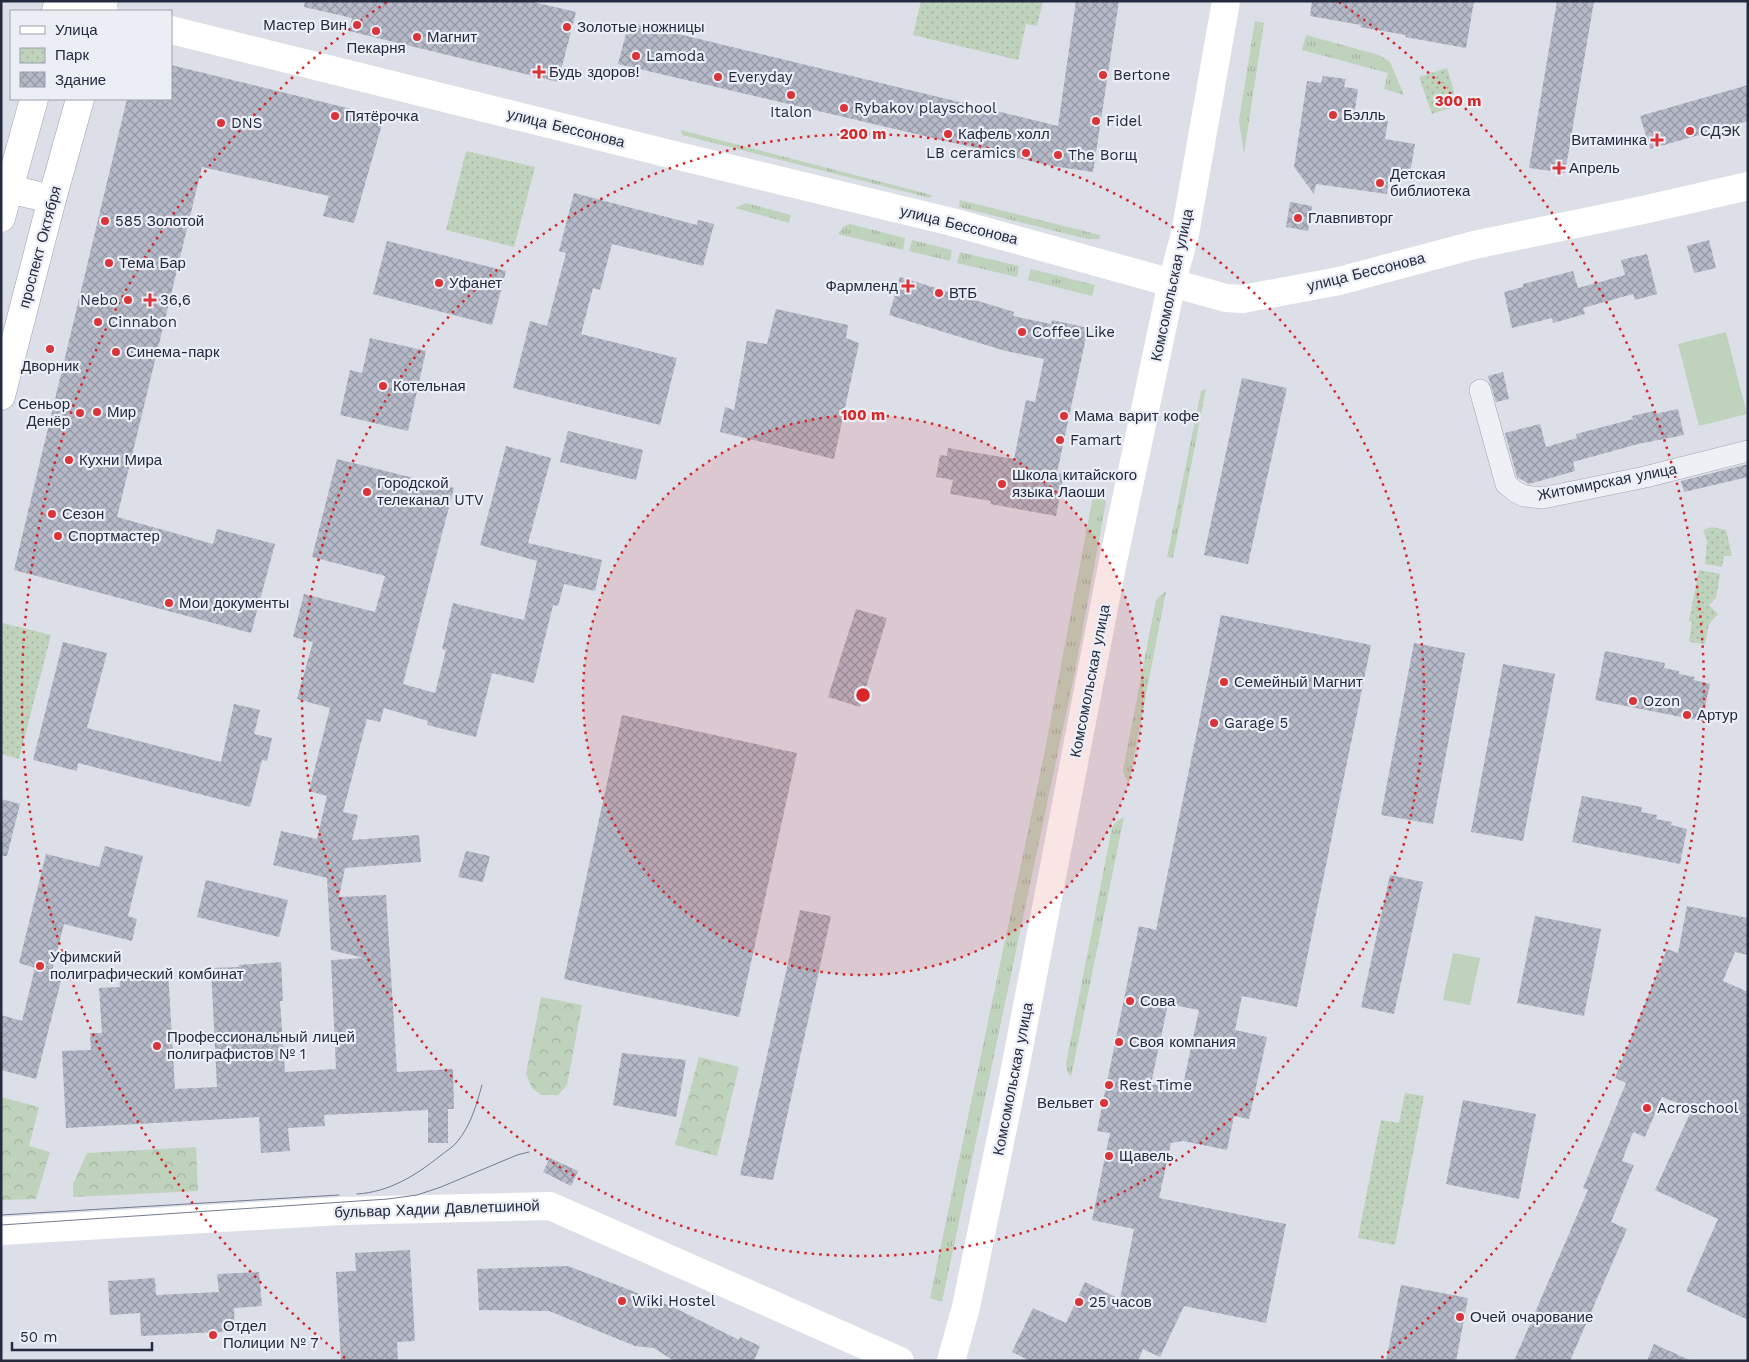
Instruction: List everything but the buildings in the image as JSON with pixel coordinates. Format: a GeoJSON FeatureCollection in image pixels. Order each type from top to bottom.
{"type":"FeatureCollection","features":[{"type":"Feature","properties":{"kind":"street"},"geometry":{"type":"LineString","coordinates":[[69,1],[100,10]]}},
{"type":"Feature","properties":{"kind":"street","name":"Комсомольская улица"},"geometry":{"type":"LineString","coordinates":[[951,1361],[966,1307],[1012,1084],[1112,566],[1172,282],[1185,234],[1226,1]]}},
{"type":"Feature","properties":{"kind":"street","name":"улица Бессонова"},"geometry":{"type":"LineString","coordinates":[[172,30],[952,222],[1226,298],[1243,299],[1339,281],[1474,245],[1748,186]]}},
{"type":"Feature","properties":{"kind":"street"},"geometry":{"type":"LineString","coordinates":[[1,218],[34,100]]}},
{"type":"Feature","properties":{"kind":"street","name":"проспект Октября"},"geometry":{"type":"LineString","coordinates":[[1,396],[80,100]]}},
{"type":"Feature","properties":{"kind":"street"},"geometry":{"type":"LineString","coordinates":[[8,189],[52,199]]}},
{"type":"Feature","properties":{"kind":"street","name":"Житомирская улица"},"geometry":{"type":"LineString","coordinates":[[1480,390],[1506,484],[1524,496],[1543,498],[1645,477],[1748,451]]}},
{"type":"Feature","properties":{"kind":"street","name":"бульвар Хадии Давлетшиной"},"geometry":{"type":"LineString","coordinates":[[1,1231],[332,1212],[550,1206],[900,1361]]}},
{"type":"Feature","properties":{"kind":"green space"},"geometry":{"type":"Polygon","coordinates":[[[921,1],[1043,1],[1037,26],[1026,24],[1018,60],[913,35],[921,1]]]}},
{"type":"Feature","properties":{"kind":"green space"},"geometry":{"type":"Polygon","coordinates":[[[1255,21],[1264,23],[1244,154],[1239,120],[1255,21]]]}},
{"type":"Feature","properties":{"kind":"green space"},"geometry":{"type":"Polygon","coordinates":[[[1306,35],[1379,55],[1390,62],[1404,95],[1384,89],[1388,73],[1302,50],[1306,35]]]}},
{"type":"Feature","properties":{"kind":"green space"},"geometry":{"type":"Polygon","coordinates":[[[1447,68],[1454,91],[1450,108],[1432,114],[1419,77],[1447,68]]]}},
{"type":"Feature","properties":{"kind":"green space"},"geometry":{"type":"Polygon","coordinates":[[[681,130],[932,195],[930,198],[682,135],[681,130]]]}},
{"type":"Feature","properties":{"kind":"green space"},"geometry":{"type":"Polygon","coordinates":[[[466,151],[535,167],[514,247],[446,230],[466,151]]]}},
{"type":"Feature","properties":{"kind":"green space"},"geometry":{"type":"Polygon","coordinates":[[[960,200],[1100,235],[1099,239],[1087,239],[959,207],[960,200]]]}},
{"type":"Feature","properties":{"kind":"green space"},"geometry":{"type":"Polygon","coordinates":[[[746,203],[791,215],[789,223],[735,208],[746,203]]]}},
{"type":"Feature","properties":{"kind":"green space"},"geometry":{"type":"Polygon","coordinates":[[[850,224],[905,238],[903,250],[838,234],[843,227],[850,224]]]}},
{"type":"Feature","properties":{"kind":"green space"},"geometry":{"type":"Polygon","coordinates":[[[912,240],[952,250],[950,261],[909,251],[912,240]]]}},
{"type":"Feature","properties":{"kind":"green space"},"geometry":{"type":"Polygon","coordinates":[[[960,252],[1019,266],[1017,277],[957,263],[960,252]]]}},
{"type":"Feature","properties":{"kind":"green space"},"geometry":{"type":"Polygon","coordinates":[[[1031,269],[1095,285],[1092,296],[1028,280],[1031,269]]]}},
{"type":"Feature","properties":{"kind":"green space"},"geometry":{"type":"Polygon","coordinates":[[[1726,332],[1747,414],[1699,426],[1678,344],[1726,332]]]}},
{"type":"Feature","properties":{"kind":"green space"},"geometry":{"type":"Polygon","coordinates":[[[1206,389],[1173,558],[1167,557],[1201,391],[1206,389]]]}},
{"type":"Feature","properties":{"kind":"green space"},"geometry":{"type":"Polygon","coordinates":[[[1094,491],[1100,494],[1106,502],[1074,676],[942,1302],[930,1298],[1045,750],[1094,491]]]}},
{"type":"Feature","properties":{"kind":"green space"},"geometry":{"type":"Polygon","coordinates":[[[1712,527],[1726,530],[1732,556],[1724,556],[1722,567],[1705,564],[1707,541],[1703,530],[1712,527]]]}},
{"type":"Feature","properties":{"kind":"green space"},"geometry":{"type":"Polygon","coordinates":[[[1699,570],[1720,574],[1716,598],[1709,605],[1718,614],[1709,624],[1705,644],[1689,642],[1692,622],[1689,621],[1699,570]]]}},
{"type":"Feature","properties":{"kind":"green space"},"geometry":{"type":"Polygon","coordinates":[[[1166,591],[1129,783],[1123,770],[1156,600],[1166,591]]]}},
{"type":"Feature","properties":{"kind":"green space"},"geometry":{"type":"Polygon","coordinates":[[[3,623],[51,635],[19,759],[1,754],[1,630],[3,623]]]}},
{"type":"Feature","properties":{"kind":"green space"},"geometry":{"type":"Polygon","coordinates":[[[1124,817],[1071,1077],[1067,1071],[1066,1064],[1112,827],[1124,817]]]}},
{"type":"Feature","properties":{"kind":"green space"},"geometry":{"type":"Polygon","coordinates":[[[1453,953],[1480,958],[1470,1005],[1443,1000],[1453,953]]]}},
{"type":"Feature","properties":{"kind":"green space"},"geometry":{"type":"Polygon","coordinates":[[[541,997],[582,1005],[567,1085],[558,1095],[541,1095],[532,1088],[526,1074],[541,997]]]}},
{"type":"Feature","properties":{"kind":"green space"},"geometry":{"type":"Polygon","coordinates":[[[699,1057],[739,1067],[717,1156],[675,1145],[699,1057]]]}},
{"type":"Feature","properties":{"kind":"green space"},"geometry":{"type":"Polygon","coordinates":[[[1405,1093],[1424,1096],[1395,1245],[1358,1238],[1381,1120],[1399,1123],[1405,1093]]]}},
{"type":"Feature","properties":{"kind":"green space"},"geometry":{"type":"Polygon","coordinates":[[[1,1097],[39,1107],[29,1146],[50,1152],[36,1199],[1,1200],[1,1097]]]}},
{"type":"Feature","properties":{"kind":"green space"},"geometry":{"type":"Polygon","coordinates":[[[196,1147],[198,1191],[73,1197],[73,1184],[87,1153],[196,1147]]]}},
{"type":"Feature","properties":{"kind":"tram line"},"geometry":{"type":"LineString","coordinates":[[357,1194],[369,1193],[401,1182],[421,1170],[453,1146],[462,1136],[469,1122],[482,1085]]}},
{"type":"Feature","properties":{"kind":"tram line"},"geometry":{"type":"LineString","coordinates":[[1,1225],[388,1199],[417,1195],[517,1155],[529,1152]]}},
{"type":"Feature","properties":{"kind":"tram line"},"geometry":{"type":"LineString","coordinates":[[1,1215],[339,1195]]}},
{"type":"Feature","properties":{"kind":"place","name":"Мастер Вин"},"geometry":{"type":"Point","coordinates":[357,25]}},
{"type":"Feature","properties":{"kind":"place","name":"Золотые ножницы"},"geometry":{"type":"Point","coordinates":[567,27]}},
{"type":"Feature","properties":{"kind":"place","name":"Пекарня"},"geometry":{"type":"Point","coordinates":[376,31]}},
{"type":"Feature","properties":{"kind":"place","name":"Магнит"},"geometry":{"type":"Point","coordinates":[417,37]}},
{"type":"Feature","properties":{"kind":"place","name":"Lamoda"},"geometry":{"type":"Point","coordinates":[636,56]}},
{"type":"Feature","properties":{"kind":"place","name":"Будь здоров!"},"geometry":{"type":"Point","coordinates":[539,72]}},
{"type":"Feature","properties":{"kind":"place","name":"Bertone"},"geometry":{"type":"Point","coordinates":[1103,75]}},
{"type":"Feature","properties":{"kind":"place","name":"Everyday"},"geometry":{"type":"Point","coordinates":[718,77]}},
{"type":"Feature","properties":{"kind":"place","name":"Italon"},"geometry":{"type":"Point","coordinates":[791,95]}},
{"type":"Feature","properties":{"kind":"place","name":"Rybakov playschool"},"geometry":{"type":"Point","coordinates":[844,108]}},
{"type":"Feature","properties":{"kind":"place","name":"Бэлль"},"geometry":{"type":"Point","coordinates":[1333,115]}},
{"type":"Feature","properties":{"kind":"place","name":"Пятёрочка"},"geometry":{"type":"Point","coordinates":[335,116]}},
{"type":"Feature","properties":{"kind":"place","name":"Fidel"},"geometry":{"type":"Point","coordinates":[1096,121]}},
{"type":"Feature","properties":{"kind":"place","name":"DNS"},"geometry":{"type":"Point","coordinates":[221,123]}},
{"type":"Feature","properties":{"kind":"place","name":"СДЭК"},"geometry":{"type":"Point","coordinates":[1690,131]}},
{"type":"Feature","properties":{"kind":"place","name":"Кафель холл"},"geometry":{"type":"Point","coordinates":[948,134]}},
{"type":"Feature","properties":{"kind":"place","name":"Витаминка"},"geometry":{"type":"Point","coordinates":[1657,140]}},
{"type":"Feature","properties":{"kind":"place","name":"LB ceramics"},"geometry":{"type":"Point","coordinates":[1026,153]}},
{"type":"Feature","properties":{"kind":"place","name":"The Borщ"},"geometry":{"type":"Point","coordinates":[1058,155]}},
{"type":"Feature","properties":{"kind":"place","name":"Апрель"},"geometry":{"type":"Point","coordinates":[1559,168]}},
{"type":"Feature","properties":{"kind":"place","name":"Детская библиотека"},"geometry":{"type":"Point","coordinates":[1380,183]}},
{"type":"Feature","properties":{"kind":"place","name":"Главпивторг"},"geometry":{"type":"Point","coordinates":[1298,218]}},
{"type":"Feature","properties":{"kind":"place","name":"585 Золотой"},"geometry":{"type":"Point","coordinates":[105,221]}},
{"type":"Feature","properties":{"kind":"place","name":"Тема Бар"},"geometry":{"type":"Point","coordinates":[109,263]}},
{"type":"Feature","properties":{"kind":"place","name":"Уфанет"},"geometry":{"type":"Point","coordinates":[439,283]}},
{"type":"Feature","properties":{"kind":"place","name":"Фармленд"},"geometry":{"type":"Point","coordinates":[908,286]}},
{"type":"Feature","properties":{"kind":"place","name":"ВТБ"},"geometry":{"type":"Point","coordinates":[939,293]}},
{"type":"Feature","properties":{"kind":"place","name":"Nebo"},"geometry":{"type":"Point","coordinates":[128,300]}},
{"type":"Feature","properties":{"kind":"place","name":"36,6"},"geometry":{"type":"Point","coordinates":[150,300]}},
{"type":"Feature","properties":{"kind":"place","name":"Cinnabon"},"geometry":{"type":"Point","coordinates":[98,322]}},
{"type":"Feature","properties":{"kind":"place","name":"Coffee Like"},"geometry":{"type":"Point","coordinates":[1022,332]}},
{"type":"Feature","properties":{"kind":"place","name":"Дворник"},"geometry":{"type":"Point","coordinates":[50,349]}},
{"type":"Feature","properties":{"kind":"place","name":"Синема-парк"},"geometry":{"type":"Point","coordinates":[116,352]}},
{"type":"Feature","properties":{"kind":"place","name":"Котельная"},"geometry":{"type":"Point","coordinates":[383,386]}},
{"type":"Feature","properties":{"kind":"place","name":"Мир"},"geometry":{"type":"Point","coordinates":[97,412]}},
{"type":"Feature","properties":{"kind":"place","name":"Сеньор Денёр"},"geometry":{"type":"Point","coordinates":[80,413]}},
{"type":"Feature","properties":{"kind":"place","name":"Мама варит кофе"},"geometry":{"type":"Point","coordinates":[1064,416]}},
{"type":"Feature","properties":{"kind":"place","name":"Famart"},"geometry":{"type":"Point","coordinates":[1060,440]}},
{"type":"Feature","properties":{"kind":"place","name":"Кухни Мира"},"geometry":{"type":"Point","coordinates":[69,460]}},
{"type":"Feature","properties":{"kind":"place","name":"Школа китайского языка Лаоши"},"geometry":{"type":"Point","coordinates":[1002,484]}},
{"type":"Feature","properties":{"kind":"place","name":"Городской телеканал UTV"},"geometry":{"type":"Point","coordinates":[367,492]}},
{"type":"Feature","properties":{"kind":"place","name":"Сезон"},"geometry":{"type":"Point","coordinates":[52,514]}},
{"type":"Feature","properties":{"kind":"place","name":"Спортмастер"},"geometry":{"type":"Point","coordinates":[58,536]}},
{"type":"Feature","properties":{"kind":"place","name":"Мои документы"},"geometry":{"type":"Point","coordinates":[169,603]}},
{"type":"Feature","properties":{"kind":"place","name":"Семейный Магнит"},"geometry":{"type":"Point","coordinates":[1224,682]}},
{"type":"Feature","properties":{"kind":"place","name":"Ozon"},"geometry":{"type":"Point","coordinates":[1633,701]}},
{"type":"Feature","properties":{"kind":"place","name":"Артур"},"geometry":{"type":"Point","coordinates":[1687,715]}},
{"type":"Feature","properties":{"kind":"place","name":"Garage 5"},"geometry":{"type":"Point","coordinates":[1214,723]}},
{"type":"Feature","properties":{"kind":"place","name":"Уфимский полиграфический комбинат"},"geometry":{"type":"Point","coordinates":[40,966]}},
{"type":"Feature","properties":{"kind":"place","name":"Сова"},"geometry":{"type":"Point","coordinates":[1130,1001]}},
{"type":"Feature","properties":{"kind":"place","name":"Своя компания"},"geometry":{"type":"Point","coordinates":[1119,1042]}},
{"type":"Feature","properties":{"kind":"place","name":"Профессиональный лицей полиграфистов № 1"},"geometry":{"type":"Point","coordinates":[157,1046]}},
{"type":"Feature","properties":{"kind":"place","name":"Rest Time"},"geometry":{"type":"Point","coordinates":[1109,1085]}},
{"type":"Feature","properties":{"kind":"place","name":"Вельвет"},"geometry":{"type":"Point","coordinates":[1104,1103]}},
{"type":"Feature","properties":{"kind":"place","name":"Acroschool"},"geometry":{"type":"Point","coordinates":[1647,1108]}},
{"type":"Feature","properties":{"kind":"place","name":"Щавель"},"geometry":{"type":"Point","coordinates":[1109,1156]}},
{"type":"Feature","properties":{"kind":"place","name":"Wiki Hostel"},"geometry":{"type":"Point","coordinates":[622,1301]}},
{"type":"Feature","properties":{"kind":"place","name":"25 часов"},"geometry":{"type":"Point","coordinates":[1079,1302]}},
{"type":"Feature","properties":{"kind":"place","name":"Очей очарование"},"geometry":{"type":"Point","coordinates":[1460,1317]}},
{"type":"Feature","properties":{"kind":"place","name":"Отдел Полиции № 7"},"geometry":{"type":"Point","coordinates":[213,1335]}}]}
